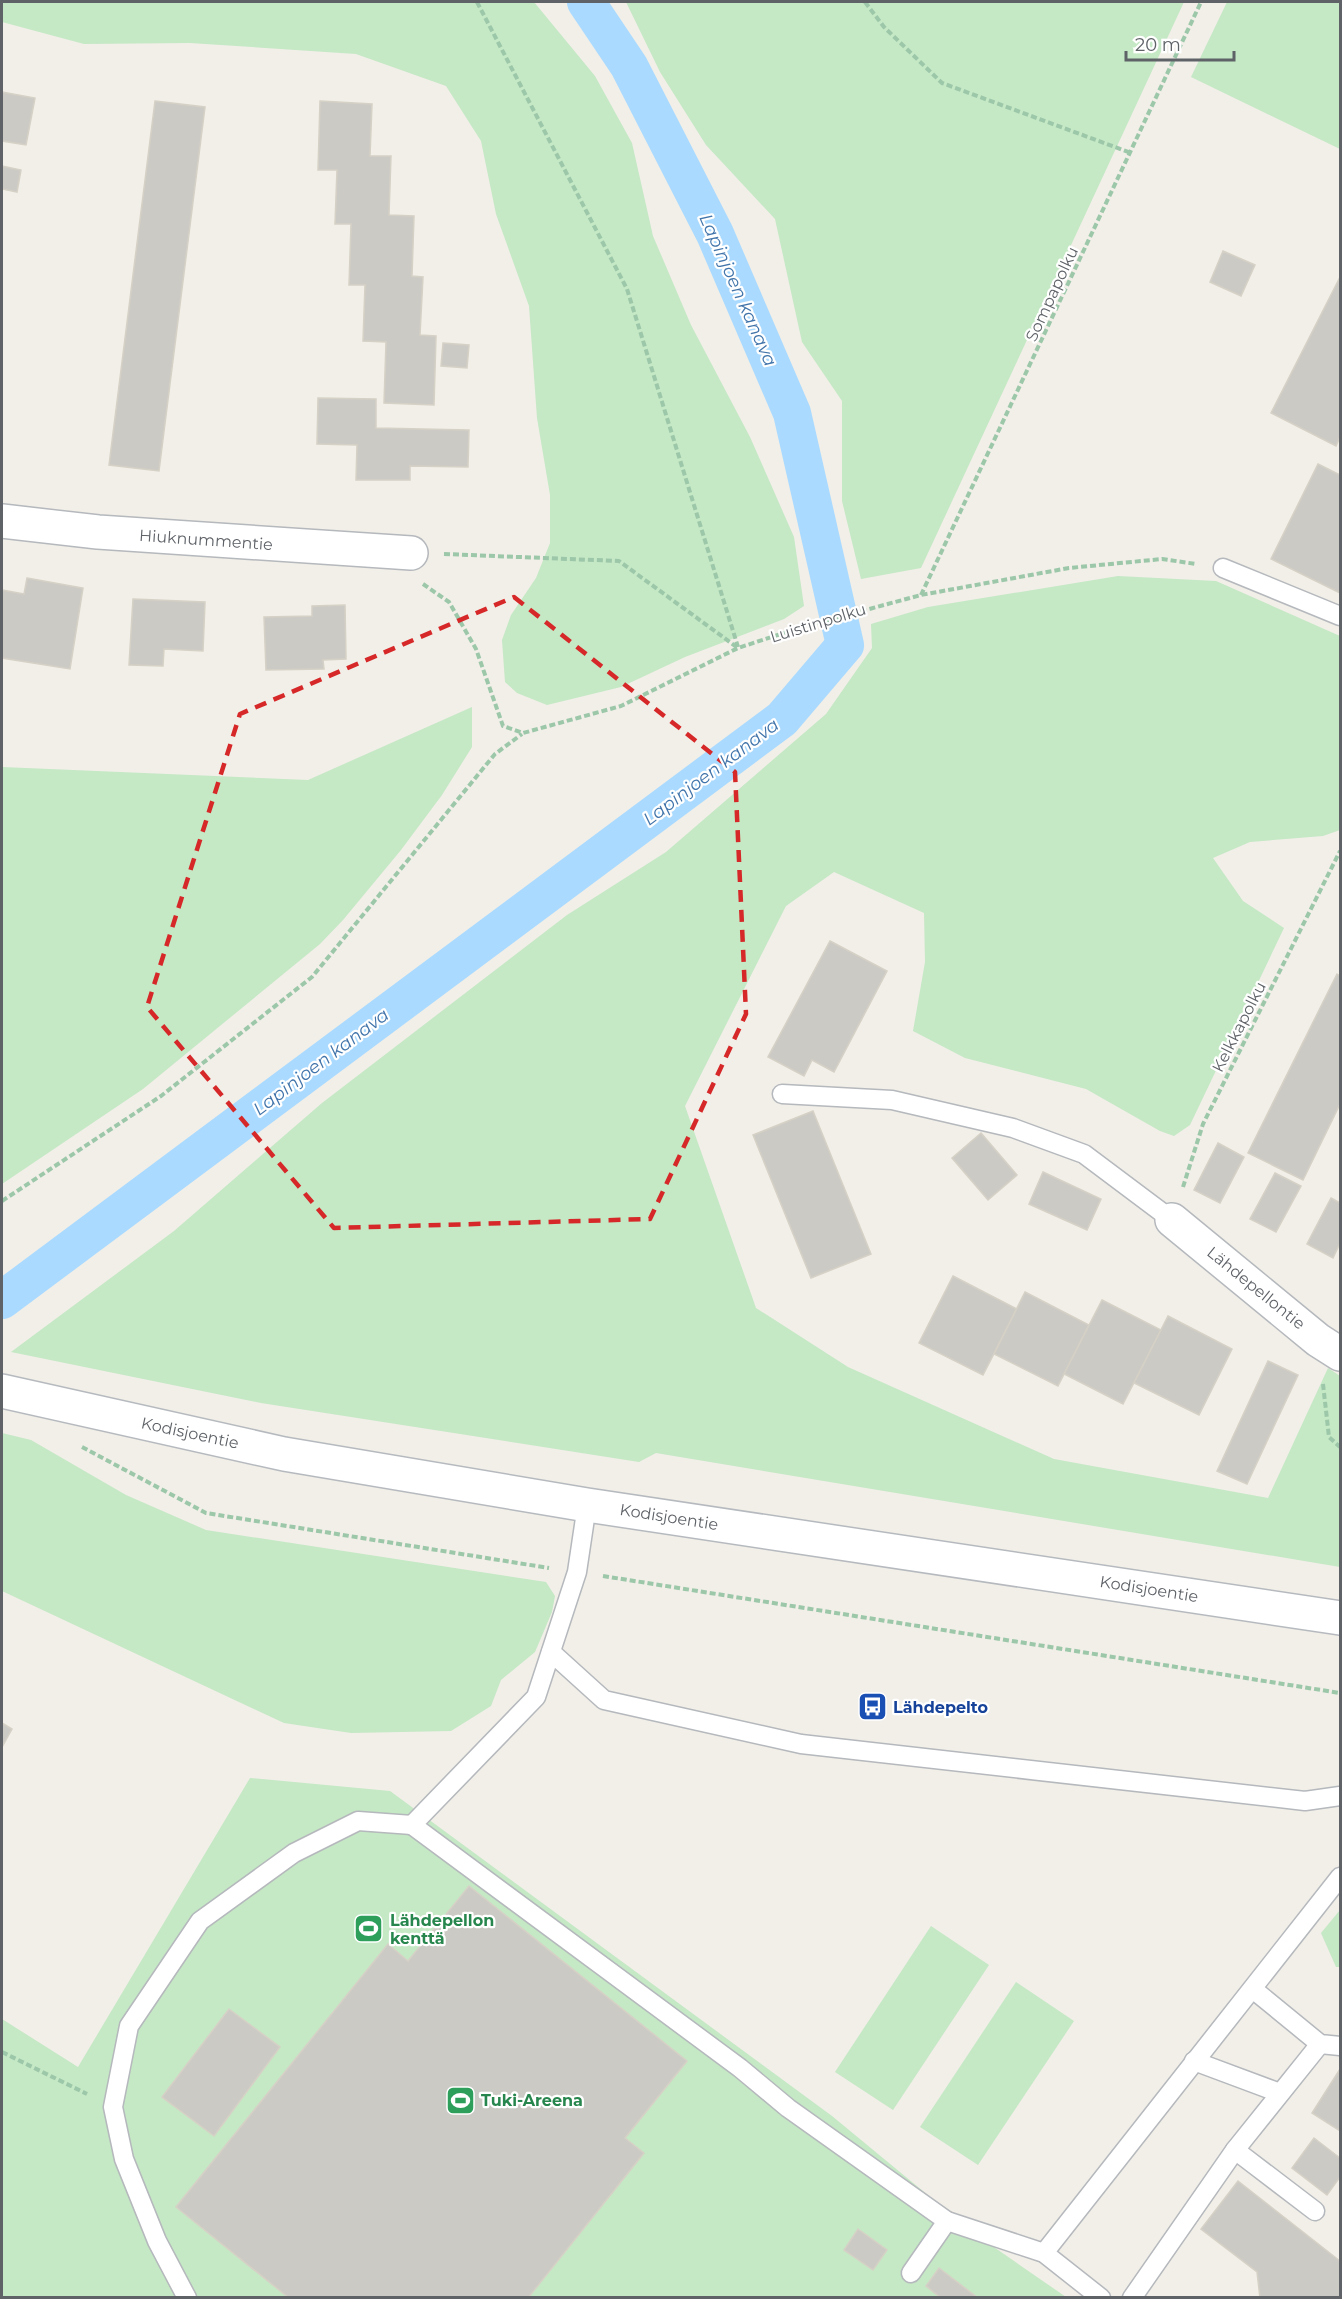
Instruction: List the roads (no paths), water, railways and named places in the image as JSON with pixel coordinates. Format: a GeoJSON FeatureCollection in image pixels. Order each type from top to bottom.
{"type":"FeatureCollection","features":[{"type":"Feature","properties":{"kind":"street","name":"Hiuknummentie"},"geometry":{"type":"LineString","coordinates":[[2,521],[109,533],[411,553]]}},
{"type":"Feature","properties":{"kind":"street","name":"Lähdepellontie"},"geometry":{"type":"LineString","coordinates":[[1172,1220],[1329,1347]]}},
{"type":"Feature","properties":{"kind":"street","name":"Kodisjoentie"},"geometry":{"type":"LineString","coordinates":[[2,1391],[284,1454],[587,1505],[1341,1618]]}},
{"type":"Feature","properties":{"kind":"lane"},"geometry":{"type":"LineString","coordinates":[[1223,568],[1341,616]]}},
{"type":"Feature","properties":{"kind":"lane"},"geometry":{"type":"LineString","coordinates":[[782,1094],[892,1100],[1013,1128],[1084,1154],[1172,1220]]}},
{"type":"Feature","properties":{"kind":"lane"},"geometry":{"type":"LineString","coordinates":[[412,1825],[536,1697],[577,1572],[587,1505]]}},
{"type":"Feature","properties":{"kind":"lane"},"geometry":{"type":"LineString","coordinates":[[551,1652],[604,1700],[801,1744],[1305,1801],[1341,1796]]}},
{"type":"Feature","properties":{"kind":"lane"},"geometry":{"type":"LineString","coordinates":[[187,2298],[157,2241],[124,2159],[112,2107],[129,2026],[201,1921],[294,1853],[358,1821],[412,1825],[740,2068],[788,2108],[947,2221],[1044,2253],[1101,2298]]}},
{"type":"Feature","properties":{"kind":"lane"},"geometry":{"type":"LineString","coordinates":[[1044,2253],[1194,2061],[1254,1990],[1341,1876]]}},
{"type":"Feature","properties":{"kind":"lane"},"geometry":{"type":"LineString","coordinates":[[1254,1990],[1320,2044],[1341,2046]]}},
{"type":"Feature","properties":{"kind":"lane"},"geometry":{"type":"LineString","coordinates":[[1132,2298],[1235,2150],[1320,2044]]}},
{"type":"Feature","properties":{"kind":"lane"},"geometry":{"type":"LineString","coordinates":[[1194,2061],[1280,2093]]}},
{"type":"Feature","properties":{"kind":"lane"},"geometry":{"type":"LineString","coordinates":[[1235,2150],[1315,2211]]}},
{"type":"Feature","properties":{"kind":"lane"},"geometry":{"type":"LineString","coordinates":[[911,2273],[947,2221]]}},
{"type":"Feature","properties":{"kind":"waterway","name":"Lapinjoen kanava"},"geometry":{"type":"LineString","coordinates":[[2,1300],[782,719],[845,645],[792,413],[715,234],[629,66],[586,2]]}},
{"type":"Feature","properties":{"kind":"place","name":"Lähdepelto"},"geometry":{"type":"Point","coordinates":[872,1707]}},
{"type":"Feature","properties":{"kind":"place","name":"Lähdepellon kenttä"},"geometry":{"type":"Point","coordinates":[369,1929]}},
{"type":"Feature","properties":{"kind":"place","name":"Tuki-Areena"},"geometry":{"type":"Point","coordinates":[460,2100]}}]}
